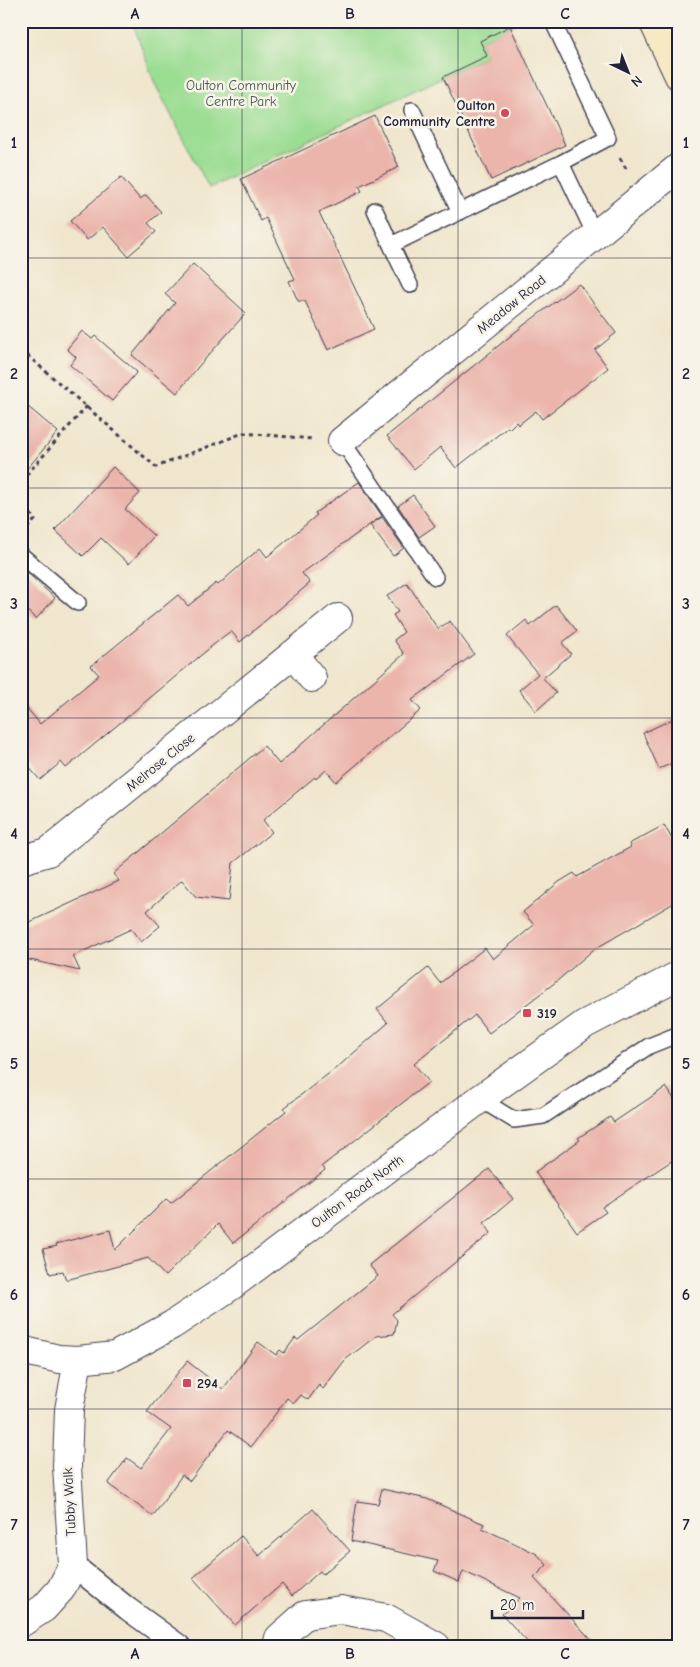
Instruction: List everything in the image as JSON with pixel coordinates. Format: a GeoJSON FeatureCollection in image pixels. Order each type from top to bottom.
{"type":"FeatureCollection","features":[{"type":"Feature","properties":{"kind":"main road"},"geometry":{"type":"LineString","coordinates":[[653,21],[679,76]]}},
{"type":"Feature","properties":{"kind":"street","name":"Meadow Road"},"geometry":{"type":"LineString","coordinates":[[342,441],[679,167]]}},
{"type":"Feature","properties":{"kind":"street","name":"Melrose Close"},"geometry":{"type":"LineString","coordinates":[[21,860],[48,852],[338,618]]}},
{"type":"Feature","properties":{"kind":"street"},"geometry":{"type":"LineString","coordinates":[[293,654],[312,678]]}},
{"type":"Feature","properties":{"kind":"street","name":"Oulton Road North"},"geometry":{"type":"LineString","coordinates":[[21,1350],[78,1360],[116,1356],[172,1325],[231,1286],[480,1099],[585,1024],[679,975]]}},
{"type":"Feature","properties":{"kind":"street","name":"Tubby Walk"},"geometry":{"type":"LineString","coordinates":[[21,1623],[44,1608],[61,1590],[72,1565],[67,1466],[68,1410],[78,1360]]}},
{"type":"Feature","properties":{"kind":"street"},"geometry":{"type":"LineString","coordinates":[[72,1565],[179,1646]]}},
{"type":"Feature","properties":{"kind":"street"},"geometry":{"type":"LineString","coordinates":[[277,1646],[279,1638],[305,1615],[341,1610],[386,1618],[436,1646]]}},
{"type":"Feature","properties":{"kind":"lane"},"geometry":{"type":"LineString","coordinates":[[391,245],[561,164],[608,138],[552,22]]}},
{"type":"Feature","properties":{"kind":"lane"},"geometry":{"type":"LineString","coordinates":[[412,110],[460,212]]}},
{"type":"Feature","properties":{"kind":"lane"},"geometry":{"type":"LineString","coordinates":[[561,164],[595,235]]}},
{"type":"Feature","properties":{"kind":"lane"},"geometry":{"type":"LineString","coordinates":[[375,210],[410,285]]}},
{"type":"Feature","properties":{"kind":"lane"},"geometry":{"type":"LineString","coordinates":[[342,441],[435,577]]}},
{"type":"Feature","properties":{"kind":"lane"},"geometry":{"type":"LineString","coordinates":[[21,555],[78,603]]}},
{"type":"Feature","properties":{"kind":"lane"},"geometry":{"type":"LineString","coordinates":[[480,1099],[514,1120],[543,1116],[649,1046],[679,1034]]}},
{"type":"Feature","properties":{"kind":"path"},"geometry":{"type":"LineString","coordinates":[[608,138],[642,197]]}},
{"type":"Feature","properties":{"kind":"path"},"geometry":{"type":"LineString","coordinates":[[21,350],[156,467],[243,433],[342,441]]}},
{"type":"Feature","properties":{"kind":"path"},"geometry":{"type":"LineString","coordinates":[[21,481],[87,406]]}},
{"type":"Feature","properties":{"kind":"path"},"geometry":{"type":"LineString","coordinates":[[21,500],[35,520],[21,534]]}},
{"type":"Feature","properties":{"kind":"green space","name":"Oulton Community Centre Park"},"geometry":{"type":"Polygon","coordinates":[[[132,21],[522,21],[480,41],[487,56],[209,188],[155,84],[132,21]]]}},
{"type":"Feature","properties":{"kind":"building","name":"Oulton Community Centre"},"geometry":{"type":"Polygon","coordinates":[[[510,26],[565,145],[491,180],[443,77],[487,56],[480,41],[510,26]]]}},
{"type":"Feature","properties":{"kind":"building"},"geometry":{"type":"Polygon","coordinates":[[[375,116],[399,167],[359,186],[362,191],[319,212],[374,329],[328,350],[305,301],[298,301],[289,281],[295,279],[266,218],[261,221],[241,179],[375,116]]]}},
{"type":"Feature","properties":{"kind":"building"},"geometry":{"type":"Polygon","coordinates":[[[121,177],[140,199],[146,195],[161,212],[148,223],[156,232],[128,256],[103,227],[87,240],[70,221],[121,177]]]}},
{"type":"Feature","properties":{"kind":"building"},"geometry":{"type":"Polygon","coordinates":[[[193,264],[246,313],[177,393],[132,355],[175,303],[165,294],[193,264]]]}},
{"type":"Feature","properties":{"kind":"building"},"geometry":{"type":"Polygon","coordinates":[[[579,284],[616,333],[595,350],[608,368],[542,419],[536,411],[518,425],[516,422],[456,468],[440,447],[414,469],[387,436],[524,325],[579,284]]]}},
{"type":"Feature","properties":{"kind":"building"},"geometry":{"type":"Polygon","coordinates":[[[82,331],[92,339],[95,336],[137,372],[112,401],[70,365],[76,357],[67,349],[82,331]]]}},
{"type":"Feature","properties":{"kind":"building"},"geometry":{"type":"Polygon","coordinates":[[[21,401],[58,432],[21,476],[21,401]]]}},
{"type":"Feature","properties":{"kind":"building"},"geometry":{"type":"Polygon","coordinates":[[[113,467],[140,493],[125,509],[154,536],[129,564],[101,538],[83,556],[55,530],[113,467]]]}},
{"type":"Feature","properties":{"kind":"building"},"geometry":{"type":"Polygon","coordinates":[[[359,482],[382,516],[302,573],[310,583],[240,642],[231,631],[66,768],[61,762],[40,780],[21,758],[21,701],[40,724],[99,675],[91,666],[178,595],[188,606],[216,583],[218,585],[260,548],[267,557],[317,515],[315,513],[359,482]]]}},
{"type":"Feature","properties":{"kind":"building"},"geometry":{"type":"Polygon","coordinates":[[[413,495],[435,526],[419,537],[398,506],[413,495]]]}},
{"type":"Feature","properties":{"kind":"building"},"geometry":{"type":"Polygon","coordinates":[[[382,517],[404,548],[393,556],[370,525],[382,517]]]}},
{"type":"Feature","properties":{"kind":"building"},"geometry":{"type":"Polygon","coordinates":[[[21,567],[55,598],[36,619],[21,605],[21,567]]]}},
{"type":"Feature","properties":{"kind":"building"},"geometry":{"type":"Polygon","coordinates":[[[407,583],[438,629],[450,621],[474,654],[412,700],[421,710],[336,782],[326,770],[263,820],[272,832],[233,863],[229,901],[196,897],[182,880],[147,911],[160,926],[141,942],[131,929],[73,956],[80,971],[21,958],[21,926],[119,881],[113,874],[264,746],[279,764],[404,654],[394,640],[404,632],[393,615],[398,612],[387,596],[407,583]]]}},
{"type":"Feature","properties":{"kind":"building"},"geometry":{"type":"Polygon","coordinates":[[[556,605],[577,631],[562,643],[571,654],[543,678],[556,693],[536,711],[519,690],[538,674],[507,636],[526,620],[530,626],[556,605]]]}},
{"type":"Feature","properties":{"kind":"building"},"geometry":{"type":"Polygon","coordinates":[[[679,716],[679,760],[659,769],[643,733],[679,716]]]}},
{"type":"Feature","properties":{"kind":"building"},"geometry":{"type":"Polygon","coordinates":[[[664,825],[679,851],[679,900],[593,950],[557,981],[489,1033],[475,1015],[414,1064],[429,1082],[322,1166],[325,1170],[233,1243],[218,1224],[165,1276],[148,1258],[66,1280],[63,1271],[50,1274],[43,1249],[110,1230],[115,1250],[166,1199],[171,1203],[286,1111],[284,1108],[340,1065],[388,1023],[377,1009],[428,968],[440,983],[485,948],[493,959],[534,925],[523,912],[559,882],[574,873],[577,877],[631,847],[629,844],[664,825]]]}},
{"type":"Feature","properties":{"kind":"building"},"geometry":{"type":"Polygon","coordinates":[[[666,1087],[679,1106],[679,1156],[602,1207],[606,1212],[577,1232],[535,1172],[580,1140],[578,1138],[610,1117],[614,1122],[666,1087]]]}},
{"type":"Feature","properties":{"kind":"building"},"geometry":{"type":"Polygon","coordinates":[[[489,1169],[513,1199],[484,1223],[491,1233],[392,1314],[397,1320],[394,1334],[376,1336],[345,1360],[323,1389],[319,1385],[308,1400],[301,1395],[294,1403],[287,1398],[251,1447],[228,1430],[190,1481],[182,1475],[153,1516],[108,1484],[127,1458],[141,1468],[171,1429],[147,1412],[187,1361],[223,1389],[258,1342],[276,1355],[280,1350],[284,1353],[295,1338],[298,1340],[378,1276],[369,1265],[489,1169]]]}},
{"type":"Feature","properties":{"kind":"building"},"geometry":{"type":"Polygon","coordinates":[[[382,1489],[427,1499],[484,1524],[482,1528],[537,1554],[547,1565],[534,1578],[597,1646],[531,1646],[502,1614],[520,1598],[463,1571],[459,1582],[434,1571],[438,1561],[351,1541],[357,1501],[378,1504],[382,1489]]]}},
{"type":"Feature","properties":{"kind":"building"},"geometry":{"type":"Polygon","coordinates":[[[313,1509],[350,1551],[323,1574],[320,1571],[292,1596],[282,1584],[235,1625],[193,1578],[241,1536],[259,1556],[313,1509]]]}},
{"type":"Feature","properties":{"kind":"place","name":"Oulton Community Centre"},"geometry":{"type":"Point","coordinates":[505,113]}},
{"type":"Feature","properties":{"kind":"place","name":"319"},"geometry":{"type":"Point","coordinates":[527,1013]}},
{"type":"Feature","properties":{"kind":"place","name":"294"},"geometry":{"type":"Point","coordinates":[187,1383]}}]}
